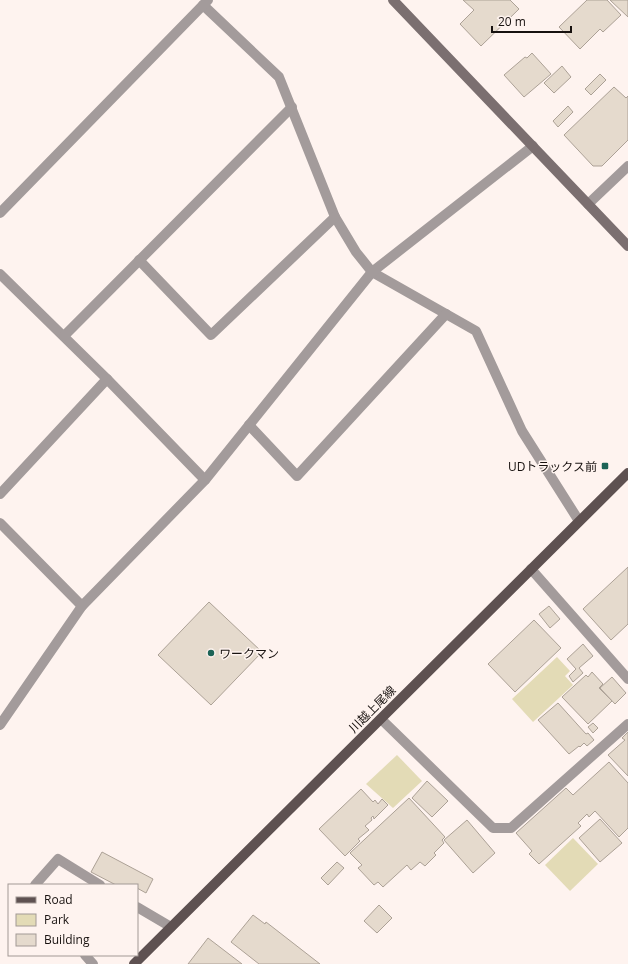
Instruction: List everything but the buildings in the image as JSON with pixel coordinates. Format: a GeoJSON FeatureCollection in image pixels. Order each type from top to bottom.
{"type":"FeatureCollection","features":[{"type":"Feature","properties":{"kind":"main road","name":"川越上尾線"},"geometry":{"type":"LineString","coordinates":[[134,964],[628,473]]}},
{"type":"Feature","properties":{"kind":"street"},"geometry":{"type":"LineString","coordinates":[[393,0],[628,246]]}},
{"type":"Feature","properties":{"kind":"street"},"geometry":{"type":"LineString","coordinates":[[0,213],[206,3],[279,77],[335,217],[356,252],[372,272],[476,331],[522,431],[579,522]]}},
{"type":"Feature","properties":{"kind":"street"},"geometry":{"type":"LineString","coordinates":[[64,336],[292,107]]}},
{"type":"Feature","properties":{"kind":"street"},"geometry":{"type":"LineString","coordinates":[[0,725],[82,606],[205,480],[372,272],[533,146]]}},
{"type":"Feature","properties":{"kind":"street"},"geometry":{"type":"LineString","coordinates":[[588,204],[628,166]]}},
{"type":"Feature","properties":{"kind":"street"},"geometry":{"type":"LineString","coordinates":[[139,260],[211,335],[335,217]]}},
{"type":"Feature","properties":{"kind":"street"},"geometry":{"type":"LineString","coordinates":[[0,274],[107,379],[205,480]]}},
{"type":"Feature","properties":{"kind":"street"},"geometry":{"type":"LineString","coordinates":[[249,425],[297,476],[446,314]]}},
{"type":"Feature","properties":{"kind":"street"},"geometry":{"type":"LineString","coordinates":[[0,494],[107,379]]}},
{"type":"Feature","properties":{"kind":"street"},"geometry":{"type":"LineString","coordinates":[[0,524],[82,606]]}},
{"type":"Feature","properties":{"kind":"street"},"geometry":{"type":"LineString","coordinates":[[531,569],[628,679]]}},
{"type":"Feature","properties":{"kind":"street"},"geometry":{"type":"LineString","coordinates":[[381,719],[493,828],[511,828],[628,724]]}},
{"type":"Feature","properties":{"kind":"street"},"geometry":{"type":"LineString","coordinates":[[36,884],[58,859],[98,884]]}},
{"type":"Feature","properties":{"kind":"street"},"geometry":{"type":"LineString","coordinates":[[138,908],[171,928]]}},
{"type":"Feature","properties":{"kind":"street"},"geometry":{"type":"LineString","coordinates":[[86,956],[93,964]]}},
{"type":"Feature","properties":{"kind":"green space"},"geometry":{"type":"Polygon","coordinates":[[[557,657],[570,671],[565,676],[573,685],[533,722],[512,699],[557,657]]]}},
{"type":"Feature","properties":{"kind":"green space"},"geometry":{"type":"Polygon","coordinates":[[[397,755],[422,781],[393,808],[366,784],[397,755]]]}},
{"type":"Feature","properties":{"kind":"green space"},"geometry":{"type":"Polygon","coordinates":[[[573,838],[598,864],[570,891],[545,865],[573,838]]]}},
{"type":"Feature","properties":{"kind":"place","name":"UDトラックス前"},"geometry":{"type":"Point","coordinates":[605,466]}},
{"type":"Feature","properties":{"kind":"place","name":"ワークマン"},"geometry":{"type":"Point","coordinates":[211,653]}}]}
